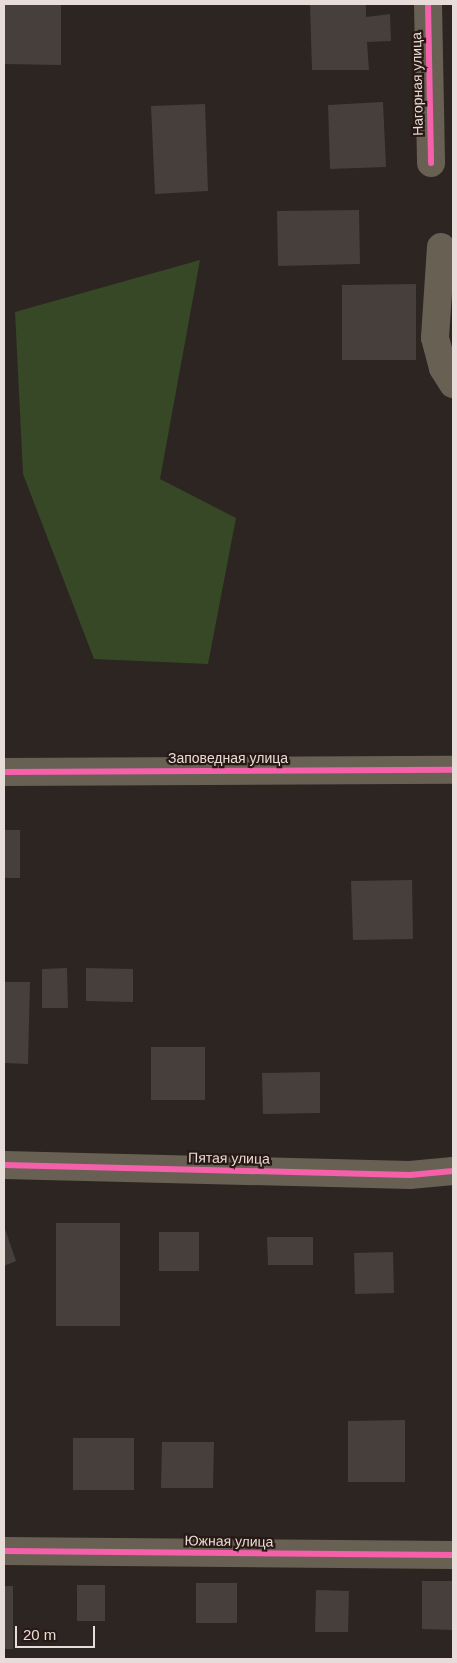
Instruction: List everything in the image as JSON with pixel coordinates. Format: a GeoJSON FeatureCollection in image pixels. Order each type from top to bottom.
{"type":"FeatureCollection","features":[{"type":"Feature","properties":{"kind":"street","name":"Нагорная улица"},"geometry":{"type":"LineString","coordinates":[[428,4],[431,163]]}},
{"type":"Feature","properties":{"kind":"street"},"geometry":{"type":"LineString","coordinates":[[441,247],[435,338],[444,368],[453,384]]}},
{"type":"Feature","properties":{"kind":"street","name":"Заповедная улица"},"geometry":{"type":"LineString","coordinates":[[4,772],[453,770]]}},
{"type":"Feature","properties":{"kind":"street","name":"Пятая улица"},"geometry":{"type":"LineString","coordinates":[[4,1165],[410,1175],[453,1171]]}},
{"type":"Feature","properties":{"kind":"street","name":"Южная улица"},"geometry":{"type":"LineString","coordinates":[[4,1551],[453,1556]]}},
{"type":"Feature","properties":{"kind":"green space"},"geometry":{"type":"Polygon","coordinates":[[[200,260],[160,479],[236,518],[208,664],[94,659],[23,474],[15,312],[200,260]]]}},
{"type":"Feature","properties":{"kind":"building"},"geometry":{"type":"Polygon","coordinates":[[[4,4],[61,4],[61,65],[4,64],[4,4]]]}},
{"type":"Feature","properties":{"kind":"building"},"geometry":{"type":"Polygon","coordinates":[[[366,4],[366,17],[390,14],[391,41],[367,42],[369,70],[312,70],[310,5],[366,4]]]}},
{"type":"Feature","properties":{"kind":"building"},"geometry":{"type":"Polygon","coordinates":[[[383,102],[386,167],[330,169],[328,105],[383,102]]]}},
{"type":"Feature","properties":{"kind":"building"},"geometry":{"type":"Polygon","coordinates":[[[205,104],[208,191],[155,194],[151,106],[205,104]]]}},
{"type":"Feature","properties":{"kind":"building"},"geometry":{"type":"Polygon","coordinates":[[[359,210],[360,264],[278,266],[277,211],[359,210]]]}},
{"type":"Feature","properties":{"kind":"building"},"geometry":{"type":"Polygon","coordinates":[[[416,284],[416,360],[342,360],[342,285],[416,284]]]}},
{"type":"Feature","properties":{"kind":"building"},"geometry":{"type":"Polygon","coordinates":[[[4,830],[20,830],[20,878],[4,878],[4,830]]]}},
{"type":"Feature","properties":{"kind":"building"},"geometry":{"type":"Polygon","coordinates":[[[412,880],[413,939],[353,940],[351,881],[412,880]]]}},
{"type":"Feature","properties":{"kind":"building"},"geometry":{"type":"Polygon","coordinates":[[[67,968],[68,1008],[42,1008],[42,969],[67,968]]]}},
{"type":"Feature","properties":{"kind":"building"},"geometry":{"type":"Polygon","coordinates":[[[86,968],[133,969],[133,1002],[86,1001],[86,968]]]}},
{"type":"Feature","properties":{"kind":"building"},"geometry":{"type":"Polygon","coordinates":[[[4,982],[30,982],[28,1064],[4,1063],[4,982]]]}},
{"type":"Feature","properties":{"kind":"building"},"geometry":{"type":"Polygon","coordinates":[[[151,1047],[205,1047],[205,1100],[151,1100],[151,1047]]]}},
{"type":"Feature","properties":{"kind":"building"},"geometry":{"type":"Polygon","coordinates":[[[320,1072],[320,1113],[263,1114],[262,1073],[320,1072]]]}},
{"type":"Feature","properties":{"kind":"building"},"geometry":{"type":"Polygon","coordinates":[[[56,1223],[120,1223],[120,1326],[56,1326],[56,1223]]]}},
{"type":"Feature","properties":{"kind":"building"},"geometry":{"type":"Polygon","coordinates":[[[4,1226],[16,1261],[4,1266],[4,1226]]]}},
{"type":"Feature","properties":{"kind":"building"},"geometry":{"type":"Polygon","coordinates":[[[159,1232],[199,1232],[199,1271],[159,1271],[159,1232]]]}},
{"type":"Feature","properties":{"kind":"building"},"geometry":{"type":"Polygon","coordinates":[[[267,1237],[313,1237],[313,1265],[268,1265],[267,1237]]]}},
{"type":"Feature","properties":{"kind":"building"},"geometry":{"type":"Polygon","coordinates":[[[393,1252],[394,1293],[355,1294],[354,1253],[393,1252]]]}},
{"type":"Feature","properties":{"kind":"building"},"geometry":{"type":"Polygon","coordinates":[[[405,1420],[405,1482],[348,1482],[348,1421],[405,1420]]]}},
{"type":"Feature","properties":{"kind":"building"},"geometry":{"type":"Polygon","coordinates":[[[73,1438],[134,1438],[134,1490],[73,1490],[73,1438]]]}},
{"type":"Feature","properties":{"kind":"building"},"geometry":{"type":"Polygon","coordinates":[[[162,1442],[214,1442],[213,1488],[161,1488],[162,1442]]]}},
{"type":"Feature","properties":{"kind":"building"},"geometry":{"type":"Polygon","coordinates":[[[422,1581],[453,1581],[453,1630],[422,1629],[422,1581]]]}},
{"type":"Feature","properties":{"kind":"building"},"geometry":{"type":"Polygon","coordinates":[[[196,1583],[237,1583],[237,1623],[196,1623],[196,1583]]]}},
{"type":"Feature","properties":{"kind":"building"},"geometry":{"type":"Polygon","coordinates":[[[77,1585],[105,1585],[105,1621],[77,1621],[77,1585]]]}},
{"type":"Feature","properties":{"kind":"building"},"geometry":{"type":"Polygon","coordinates":[[[4,1586],[13,1586],[13,1649],[4,1649],[4,1586]]]}},
{"type":"Feature","properties":{"kind":"building"},"geometry":{"type":"Polygon","coordinates":[[[316,1590],[349,1591],[348,1632],[315,1632],[316,1590]]]}},
{"type":"Feature","properties":{"kind":"cycle path"},"geometry":{"type":"LineString","coordinates":[[428,4],[431,163]]}},
{"type":"Feature","properties":{"kind":"cycle path"},"geometry":{"type":"LineString","coordinates":[[4,772],[453,770]]}},
{"type":"Feature","properties":{"kind":"cycle path"},"geometry":{"type":"LineString","coordinates":[[4,1165],[410,1175],[453,1171]]}},
{"type":"Feature","properties":{"kind":"cycle path"},"geometry":{"type":"LineString","coordinates":[[4,1551],[453,1555]]}}]}
